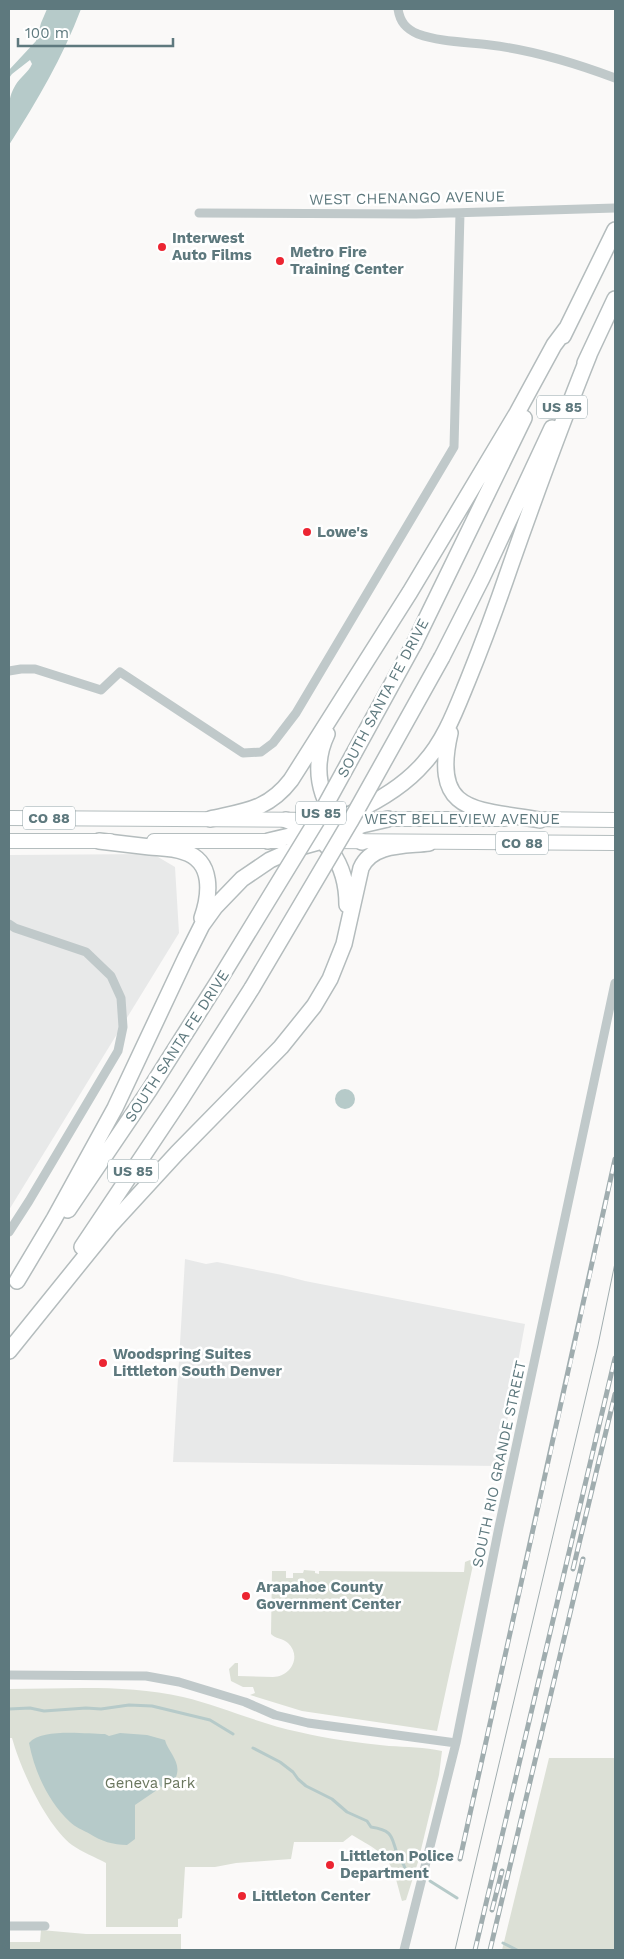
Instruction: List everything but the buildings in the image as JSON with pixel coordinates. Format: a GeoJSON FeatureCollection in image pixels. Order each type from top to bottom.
{"type":"FeatureCollection","features":[{"type":"Feature","properties":{"kind":"highway","name":"SOUTH SANTA FE DRIVE"},"geometry":{"type":"LineString","coordinates":[[13,1286],[145,1097],[221,978],[320,815],[414,644],[615,230]]}},
{"type":"Feature","properties":{"kind":"highway","name":"SOUTH SANTA FE DRIVE"},"geometry":{"type":"LineString","coordinates":[[9,1351],[176,1107],[252,988],[350,822],[442,657],[482,578],[536,460],[615,299]]}},
{"type":"Feature","properties":{"kind":"highway"},"geometry":{"type":"LineString","coordinates":[[210,819],[262,805],[278,796],[291,780],[498,446],[554,344],[566,328]]}},
{"type":"Feature","properties":{"kind":"highway"},"geometry":{"type":"LineString","coordinates":[[13,1286],[54,1219],[114,1108],[202,925],[215,907],[242,879],[270,860],[297,848],[322,841],[341,825],[409,778],[435,750],[454,714],[489,628],[589,355]]}},
{"type":"Feature","properties":{"kind":"highway"},"geometry":{"type":"LineString","coordinates":[[344,697],[321,748],[318,766],[320,787],[324,798],[341,825],[362,842]]}},
{"type":"Feature","properties":{"kind":"highway"},"geometry":{"type":"LineString","coordinates":[[454,714],[444,765],[446,779],[453,794],[473,808],[540,820]]}},
{"type":"Feature","properties":{"kind":"highway"},"geometry":{"type":"LineString","coordinates":[[268,841],[310,830],[388,818]]}},
{"type":"Feature","properties":{"kind":"highway"},"geometry":{"type":"LineString","coordinates":[[286,820],[310,830],[322,841],[334,855],[342,869],[347,885],[347,905],[339,942],[328,977],[301,1024]]}},
{"type":"Feature","properties":{"kind":"highway"},"geometry":{"type":"LineString","coordinates":[[99,841],[178,850],[190,854],[200,862],[207,877],[208,897],[186,957]]}},
{"type":"Feature","properties":{"kind":"highway"},"geometry":{"type":"LineString","coordinates":[[9,1351],[109,1226],[301,1024],[322,994],[338,960],[348,931],[360,875],[366,860],[373,853],[383,849],[429,843]]}},
{"type":"Feature","properties":{"kind":"main road","name":"CO 88"},"geometry":{"type":"LineString","coordinates":[[9,818],[286,820],[341,825]]}},
{"type":"Feature","properties":{"kind":"main road","name":"WEST BELLEVIEW AVENUE"},"geometry":{"type":"LineString","coordinates":[[388,818],[615,820]]}},
{"type":"Feature","properties":{"kind":"main road","name":"WEST BELLEVIEW AVENUE"},"geometry":{"type":"LineString","coordinates":[[9,841],[615,843]]}},
{"type":"Feature","properties":{"kind":"street"},"geometry":{"type":"LineString","coordinates":[[398,9],[405,27],[418,34],[456,42],[523,50],[615,78]]}},
{"type":"Feature","properties":{"kind":"street","name":"WEST CHENANGO AVENUE"},"geometry":{"type":"LineString","coordinates":[[199,213],[460,213],[615,208]]}},
{"type":"Feature","properties":{"kind":"street"},"geometry":{"type":"LineString","coordinates":[[9,671],[35,669],[101,690],[120,672],[243,753],[261,752],[273,743],[296,713],[454,447],[460,213]]}},
{"type":"Feature","properties":{"kind":"street"},"geometry":{"type":"LineString","coordinates":[[9,924],[15,928],[86,952],[112,976],[121,998],[124,1027],[118,1051],[9,1232]]}},
{"type":"Feature","properties":{"kind":"street","name":"SOUTH RIO GRANDE STREET"},"geometry":{"type":"LineString","coordinates":[[404,1950],[456,1743],[499,1528],[615,982]]}},
{"type":"Feature","properties":{"kind":"street"},"geometry":{"type":"LineString","coordinates":[[9,1675],[146,1676],[179,1682],[244,1702],[275,1715],[308,1723],[456,1743]]}},
{"type":"Feature","properties":{"kind":"street"},"geometry":{"type":"LineString","coordinates":[[9,1926],[45,1926]]}},
{"type":"Feature","properties":{"kind":"shaded area"},"geometry":{"type":"Polygon","coordinates":[[[47,9],[81,9],[49,78],[9,145],[8,114],[10,99],[15,86],[32,64],[30,60],[9,78],[9,70],[36,41],[47,9]]]}},
{"type":"Feature","properties":{"kind":"shaded area"},"geometry":{"type":"Polygon","coordinates":[[[153,854],[175,867],[179,933],[9,1210],[9,855],[153,854]]]}},
{"type":"Feature","properties":{"kind":"shaded area"},"geometry":{"type":"Polygon","coordinates":[[[345,1089],[352,1092],[355,1099],[352,1106],[345,1109],[338,1106],[335,1099],[338,1092],[345,1089]]]}},
{"type":"Feature","properties":{"kind":"shaded area"},"geometry":{"type":"Polygon","coordinates":[[[185,1259],[206,1264],[217,1262],[525,1324],[497,1466],[173,1462],[185,1259]]]}},
{"type":"Feature","properties":{"kind":"shaded area"},"geometry":{"type":"Polygon","coordinates":[[[120,1733],[147,1735],[165,1740],[177,1767],[176,1777],[135,1805],[135,1839],[127,1845],[103,1841],[77,1827],[62,1814],[49,1796],[39,1776],[29,1743],[35,1738],[53,1734],[105,1734],[109,1736],[120,1733]]]}},
{"type":"Feature","properties":{"kind":"green space"},"geometry":{"type":"Polygon","coordinates":[[[470,1560],[473,1562],[473,1565],[437,1731],[302,1711],[250,1695],[255,1693],[253,1687],[243,1687],[231,1681],[229,1669],[235,1663],[238,1663],[238,1676],[279,1676],[285,1674],[292,1665],[294,1654],[292,1648],[286,1641],[271,1634],[272,1571],[286,1571],[286,1578],[293,1578],[293,1573],[303,1573],[304,1570],[315,1571],[315,1573],[319,1574],[319,1571],[464,1572],[465,1562],[470,1560]]]}},
{"type":"Feature","properties":{"kind":"green space","name":"Geneva Park"},"geometry":{"type":"Polygon","coordinates":[[[96,1688],[161,1693],[198,1701],[284,1729],[332,1739],[442,1751],[439,1775],[418,1862],[406,1900],[402,1901],[395,1876],[387,1860],[382,1854],[352,1835],[343,1842],[294,1842],[291,1859],[236,1863],[215,1867],[185,1867],[182,1918],[178,1919],[178,1927],[106,1927],[106,1863],[72,1845],[62,1836],[44,1811],[28,1781],[12,1738],[9,1738],[9,1689],[96,1688]]]}},
{"type":"Feature","properties":{"kind":"green space"},"geometry":{"type":"Polygon","coordinates":[[[549,1758],[615,1758],[615,1950],[502,1950],[549,1758]]]}},
{"type":"Feature","properties":{"kind":"green space"},"geometry":{"type":"Polygon","coordinates":[[[41,1930],[86,1934],[181,1934],[181,1950],[9,1950],[9,1942],[40,1942],[41,1930]]]}},
{"type":"Feature","properties":{"kind":"waterway"},"geometry":{"type":"LineString","coordinates":[[9,1709],[30,1708],[44,1711],[86,1708],[101,1709],[129,1705],[152,1706],[210,1720],[233,1734]]}},
{"type":"Feature","properties":{"kind":"waterway"},"geometry":{"type":"LineString","coordinates":[[253,1748],[280,1762],[306,1786],[332,1799],[347,1812],[367,1821],[371,1827],[389,1834],[405,1868]]}},
{"type":"Feature","properties":{"kind":"waterway"},"geometry":{"type":"LineString","coordinates":[[430,1881],[457,1898]]}},
{"type":"Feature","properties":{"kind":"waterway"},"geometry":{"type":"LineString","coordinates":[[503,1943],[517,1950]]}},
{"type":"Feature","properties":{"kind":"tram line"},"geometry":{"type":"LineString","coordinates":[[455,1950],[598,1345],[615,1263]]}},
{"type":"Feature","properties":{"kind":"railway"},"geometry":{"type":"LineString","coordinates":[[460,1859],[615,1159]]}},
{"type":"Feature","properties":{"kind":"railway"},"geometry":{"type":"LineString","coordinates":[[475,1950],[615,1358]]}},
{"type":"Feature","properties":{"kind":"railway"},"geometry":{"type":"LineString","coordinates":[[573,1569],[615,1394]]}},
{"type":"Feature","properties":{"kind":"railway"},"geometry":{"type":"LineString","coordinates":[[490,1950],[583,1559]]}},
{"type":"Feature","properties":{"kind":"railway"},"geometry":{"type":"LineString","coordinates":[[492,1910],[502,1871]]}},
{"type":"Feature","properties":{"kind":"place","name":"Interwest Auto Films"},"geometry":{"type":"Point","coordinates":[162,247]}},
{"type":"Feature","properties":{"kind":"place","name":"Metro Fire Training Center"},"geometry":{"type":"Point","coordinates":[280,261]}},
{"type":"Feature","properties":{"kind":"place","name":"Lowe's"},"geometry":{"type":"Point","coordinates":[307,532]}},
{"type":"Feature","properties":{"kind":"place","name":"Woodspring Suites Littleton South Denver"},"geometry":{"type":"Point","coordinates":[103,1363]}},
{"type":"Feature","properties":{"kind":"place","name":"Arapahoe County Government Center"},"geometry":{"type":"Point","coordinates":[246,1596]}},
{"type":"Feature","properties":{"kind":"place","name":"Littleton Police Department"},"geometry":{"type":"Point","coordinates":[330,1865]}},
{"type":"Feature","properties":{"kind":"place","name":"Littleton Center"},"geometry":{"type":"Point","coordinates":[242,1896]}}]}
